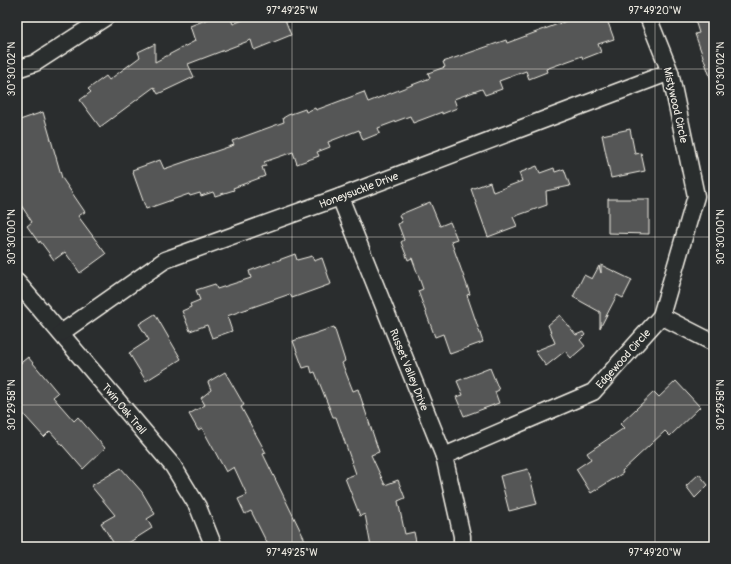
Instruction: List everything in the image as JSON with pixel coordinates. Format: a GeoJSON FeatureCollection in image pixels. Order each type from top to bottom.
{"type":"FeatureCollection","features":[{"type":"Feature","properties":{"kind":"street"},"geometry":{"type":"LineString","coordinates":[[17,69],[35,64],[106,17]]}},
{"type":"Feature","properties":{"kind":"street","name":"Mistywood Circle"},"geometry":{"type":"LineString","coordinates":[[648,17],[670,72],[696,196]]}},
{"type":"Feature","properties":{"kind":"street","name":"Honeysuckle Drive"},"geometry":{"type":"LineString","coordinates":[[61,333],[165,260],[340,197],[670,72]]}},
{"type":"Feature","properties":{"kind":"street","name":"Edgewood Circle"},"geometry":{"type":"LineString","coordinates":[[444,456],[593,392],[661,316],[696,196]]}},
{"type":"Feature","properties":{"kind":"street","name":"Russet Valley Drive"},"geometry":{"type":"LineString","coordinates":[[340,197],[444,456],[462,536],[462,547]]}},
{"type":"Feature","properties":{"kind":"street","name":"Twin Oak Trail"},"geometry":{"type":"LineString","coordinates":[[17,282],[174,466],[198,507],[214,547]]}},
{"type":"Feature","properties":{"kind":"street"},"geometry":{"type":"LineString","coordinates":[[661,316],[714,343]]}},
{"type":"Feature","properties":{"kind":"building"},"geometry":{"type":"Polygon","coordinates":[[[213,17],[230,17],[233,24],[250,17],[284,17],[291,35],[254,50],[251,40],[188,64],[194,77],[158,94],[154,87],[100,127],[80,100],[91,92],[88,89],[106,76],[109,80],[140,57],[138,52],[155,44],[155,62],[195,41],[190,26],[213,17]]]}},
{"type":"Feature","properties":{"kind":"building"},"geometry":{"type":"Polygon","coordinates":[[[577,17],[606,17],[614,39],[598,44],[601,52],[583,59],[582,56],[546,69],[547,72],[529,79],[526,71],[499,81],[502,89],[485,95],[482,89],[454,99],[457,108],[442,114],[442,112],[413,123],[410,116],[378,128],[380,133],[363,140],[359,130],[328,142],[330,147],[317,152],[319,156],[297,164],[293,152],[264,162],[266,166],[262,167],[265,176],[233,188],[234,190],[215,196],[213,192],[201,196],[200,193],[190,196],[189,194],[146,209],[132,170],[160,160],[164,169],[234,145],[232,141],[284,122],[283,118],[288,115],[305,109],[306,112],[315,108],[316,110],[364,92],[368,102],[430,78],[428,73],[445,67],[443,62],[506,40],[507,43],[577,17]]]}},
{"type":"Feature","properties":{"kind":"building"},"geometry":{"type":"Polygon","coordinates":[[[694,17],[714,17],[714,81],[712,82],[695,34],[699,33],[694,17]]]}},
{"type":"Feature","properties":{"kind":"building"},"geometry":{"type":"Polygon","coordinates":[[[43,112],[62,178],[85,212],[78,216],[106,254],[80,273],[65,252],[54,260],[40,241],[39,243],[27,226],[32,222],[17,199],[17,121],[43,112]]]}},
{"type":"Feature","properties":{"kind":"building"},"geometry":{"type":"Polygon","coordinates":[[[630,129],[635,154],[641,153],[645,171],[611,178],[602,135],[630,129]]]}},
{"type":"Feature","properties":{"kind":"building"},"geometry":{"type":"Polygon","coordinates":[[[537,166],[540,173],[554,168],[555,172],[564,169],[570,186],[546,191],[547,205],[513,217],[517,226],[488,237],[471,189],[490,182],[493,192],[522,181],[519,173],[537,166]]]}},
{"type":"Feature","properties":{"kind":"building"},"geometry":{"type":"Polygon","coordinates":[[[608,199],[649,199],[649,234],[608,233],[608,199]]]}},
{"type":"Feature","properties":{"kind":"building"},"geometry":{"type":"Polygon","coordinates":[[[430,202],[440,226],[450,222],[457,239],[451,241],[470,294],[467,295],[483,342],[450,354],[443,334],[435,337],[418,291],[423,289],[412,258],[408,260],[401,242],[404,240],[398,224],[402,222],[399,215],[430,202]]]}},
{"type":"Feature","properties":{"kind":"building"},"geometry":{"type":"Polygon","coordinates":[[[295,254],[297,260],[312,256],[314,261],[322,258],[331,284],[292,298],[290,294],[227,316],[232,331],[212,338],[207,325],[190,331],[182,311],[191,307],[190,304],[200,300],[196,290],[215,284],[217,289],[251,278],[249,271],[295,254]]]}},
{"type":"Feature","properties":{"kind":"building"},"geometry":{"type":"Polygon","coordinates":[[[601,265],[632,280],[623,298],[617,295],[600,328],[600,312],[573,297],[584,275],[592,279],[599,266],[601,273],[601,265]]]}},
{"type":"Feature","properties":{"kind":"building"},"geometry":{"type":"Polygon","coordinates":[[[155,314],[181,359],[146,381],[129,353],[149,340],[139,324],[155,314]]]}},
{"type":"Feature","properties":{"kind":"building"},"geometry":{"type":"Polygon","coordinates":[[[560,315],[576,335],[583,332],[585,335],[580,340],[585,346],[571,358],[565,351],[546,366],[535,351],[555,343],[548,325],[560,315]]]}},
{"type":"Feature","properties":{"kind":"building"},"geometry":{"type":"Polygon","coordinates":[[[334,327],[345,361],[342,363],[353,391],[358,389],[379,452],[371,455],[385,485],[398,480],[405,498],[398,501],[405,534],[414,532],[417,547],[371,547],[365,514],[360,516],[345,478],[356,474],[336,417],[333,417],[315,372],[312,373],[310,366],[303,368],[293,341],[334,327]]]}},
{"type":"Feature","properties":{"kind":"building"},"geometry":{"type":"Polygon","coordinates":[[[28,357],[58,393],[53,397],[74,421],[78,417],[105,448],[83,469],[50,431],[44,437],[17,407],[17,366],[28,357]]]}},
{"type":"Feature","properties":{"kind":"building"},"geometry":{"type":"Polygon","coordinates":[[[490,368],[499,390],[495,392],[499,403],[464,416],[456,397],[463,395],[457,381],[490,368]]]}},
{"type":"Feature","properties":{"kind":"building"},"geometry":{"type":"Polygon","coordinates":[[[225,372],[244,405],[241,407],[266,453],[263,454],[306,542],[296,547],[269,547],[251,511],[245,514],[238,499],[247,495],[234,467],[226,472],[202,428],[198,430],[189,414],[205,405],[201,398],[211,390],[208,382],[225,372]]]}},
{"type":"Feature","properties":{"kind":"building"},"geometry":{"type":"Polygon","coordinates":[[[676,381],[700,407],[670,436],[665,431],[622,471],[623,473],[591,493],[576,469],[591,459],[587,453],[624,428],[620,424],[654,392],[659,397],[676,381]]]}},
{"type":"Feature","properties":{"kind":"building"},"geometry":{"type":"Polygon","coordinates":[[[121,468],[142,492],[155,514],[147,519],[152,528],[122,547],[116,547],[101,523],[115,515],[91,486],[121,468]]]}},
{"type":"Feature","properties":{"kind":"building"},"geometry":{"type":"Polygon","coordinates":[[[528,469],[537,504],[509,511],[500,476],[528,469]]]}},
{"type":"Feature","properties":{"kind":"building"},"geometry":{"type":"Polygon","coordinates":[[[699,474],[708,485],[695,498],[686,486],[699,474]]]}}]}
